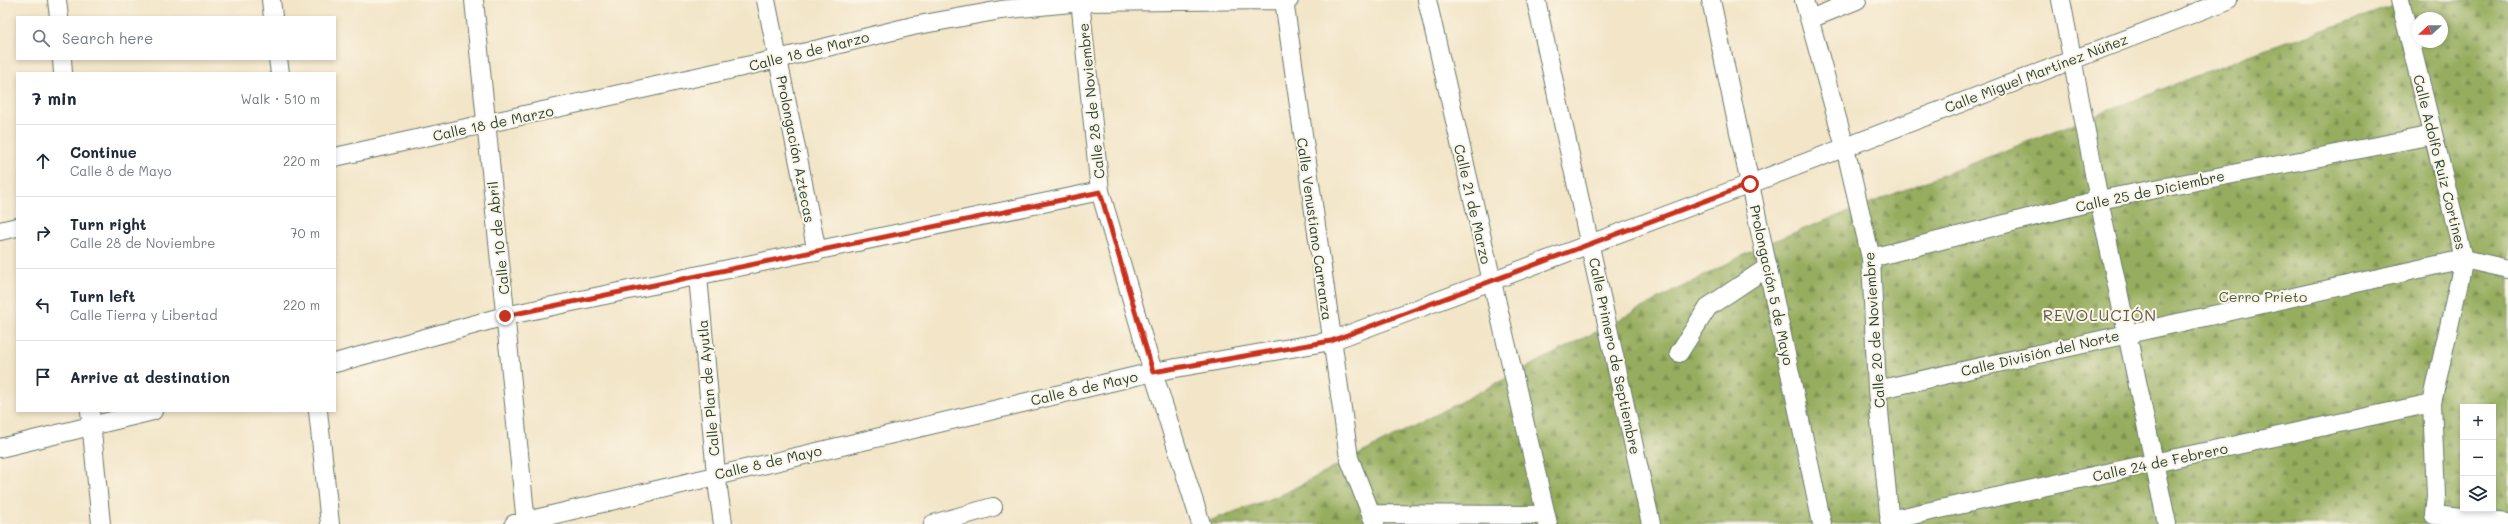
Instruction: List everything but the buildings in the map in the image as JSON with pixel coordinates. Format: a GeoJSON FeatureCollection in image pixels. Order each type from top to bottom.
{"type":"FeatureCollection","features":[{"type":"Feature","properties":{"kind":"street"},"geometry":{"type":"LineString","coordinates":[[57,0],[59,16]]}},
{"type":"Feature","properties":{"kind":"street"},"geometry":{"type":"LineString","coordinates":[[271,0],[273,16]]}},
{"type":"Feature","properties":{"kind":"street","name":"Calle 10 de Abril"},"geometry":{"type":"LineString","coordinates":[[474,0],[505,316],[522,523]]}},
{"type":"Feature","properties":{"kind":"street","name":"Prolongación Aztecas"},"geometry":{"type":"LineString","coordinates":[[766,0],[817,252]]}},
{"type":"Feature","properties":{"kind":"street","name":"Calle 18 de Marzo"},"geometry":{"type":"LineString","coordinates":[[336,157],[486,125],[778,59],[913,26],[1001,10],[1081,1],[1285,0]]}},
{"type":"Feature","properties":{"kind":"street","name":"Calle Venustiano Carranza"},"geometry":{"type":"LineString","coordinates":[[1285,0],[1331,341],[1349,458],[1373,519]]}},
{"type":"Feature","properties":{"kind":"street","name":"Calle 21 de Marzo"},"geometry":{"type":"LineString","coordinates":[[1426,0],[1490,281],[1547,520]]}},
{"type":"Feature","properties":{"kind":"street","name":"Calle Primero de Septiembre"},"geometry":{"type":"LineString","coordinates":[[1536,0],[1591,244],[1651,524]]}},
{"type":"Feature","properties":{"kind":"street","name":"Prolongación 5 de Mayo"},"geometry":{"type":"LineString","coordinates":[[1711,0],[1822,524]]}},
{"type":"Feature","properties":{"kind":"street","name":"Calle 20 de Noviembre"},"geometry":{"type":"LineString","coordinates":[[1804,0],[1845,147],[1871,258],[1877,390],[1890,522]]}},
{"type":"Feature","properties":{"kind":"street"},"geometry":{"type":"LineString","coordinates":[[1810,18],[1856,0]]}},
{"type":"Feature","properties":{"kind":"street"},"geometry":{"type":"LineString","coordinates":[[2061,0],[2099,200],[2167,524]]}},
{"type":"Feature","properties":{"kind":"street","name":"Calle Miguel Martínez Núñez"},"geometry":{"type":"LineString","coordinates":[[1845,147],[2228,0]]}},
{"type":"Feature","properties":{"kind":"street","name":"Calle Adolfo Ruiz Cortines"},"geometry":{"type":"LineString","coordinates":[[2400,0],[2464,259],[2432,403],[2436,496],[2430,519]]}},
{"type":"Feature","properties":{"kind":"street","name":"Calle 28 de Noviembre"},"geometry":{"type":"LineString","coordinates":[[1081,1],[1100,192],[1153,372],[1201,524]]}},
{"type":"Feature","properties":{"kind":"street"},"geometry":{"type":"LineString","coordinates":[[62,60],[63,72]]}},
{"type":"Feature","properties":{"kind":"street"},"geometry":{"type":"LineString","coordinates":[[278,60],[280,72]]}},
{"type":"Feature","properties":{"kind":"street","name":"Calle 25 de Diciembre"},"geometry":{"type":"LineString","coordinates":[[1871,258],[2099,200],[2433,135]]}},
{"type":"Feature","properties":{"kind":"street","name":"Calle 8 de Mayo"},"geometry":{"type":"LineString","coordinates":[[522,523],[716,474],[1153,372],[1331,341],[1845,147]]}},
{"type":"Feature","properties":{"kind":"street"},"geometry":{"type":"LineString","coordinates":[[336,363],[505,316],[1100,192]]}},
{"type":"Feature","properties":{"kind":"street"},"geometry":{"type":"LineString","coordinates":[[0,230],[16,227]]}},
{"type":"Feature","properties":{"kind":"street","name":"Calle División del Norte"},"geometry":{"type":"LineString","coordinates":[[1877,390],[2464,259],[2508,268]]}},
{"type":"Feature","properties":{"kind":"street"},"geometry":{"type":"LineString","coordinates":[[1679,353],[1708,306],[1768,267]]}},
{"type":"Feature","properties":{"kind":"street","name":"Calle Plan de Ayutla"},"geometry":{"type":"LineString","coordinates":[[698,276],[716,474],[723,524]]}},
{"type":"Feature","properties":{"kind":"street","name":"Calle 24 de Febrero"},"geometry":{"type":"LineString","coordinates":[[1890,522],[2432,403]]}},
{"type":"Feature","properties":{"kind":"street"},"geometry":{"type":"LineString","coordinates":[[0,448],[91,419],[145,412]]}},
{"type":"Feature","properties":{"kind":"street"},"geometry":{"type":"LineString","coordinates":[[318,412],[330,524]]}},
{"type":"Feature","properties":{"kind":"street"},"geometry":{"type":"LineString","coordinates":[[91,419],[101,524]]}},
{"type":"Feature","properties":{"kind":"street"},"geometry":{"type":"LineString","coordinates":[[934,524],[994,507]]}},
{"type":"Feature","properties":{"kind":"street"},"geometry":{"type":"LineString","coordinates":[[1373,519],[1547,520]]}},
{"type":"Feature","properties":{"kind":"street"},"geometry":{"type":"LineString","coordinates":[[2430,519],[2508,523]]}},
{"type":"Feature","properties":{"kind":"green space","name":"Cerro Prieto"},"geometry":{"type":"Polygon","coordinates":[[[2411,0],[2508,0],[2508,524],[1200,524],[1281,495],[1763,245],[2252,54],[2411,0]]]}},
{"type":"Feature","properties":{"kind":"district","name":"REVOLUCIÓN"},"geometry":{"type":"Point","coordinates":[2100,314]}},
{"type":"Feature","properties":{"kind":"route"},"geometry":{"type":"LineString","coordinates":[[505,316],[1100,192],[1153,372],[1331,341],[1750,184]]}}]}
